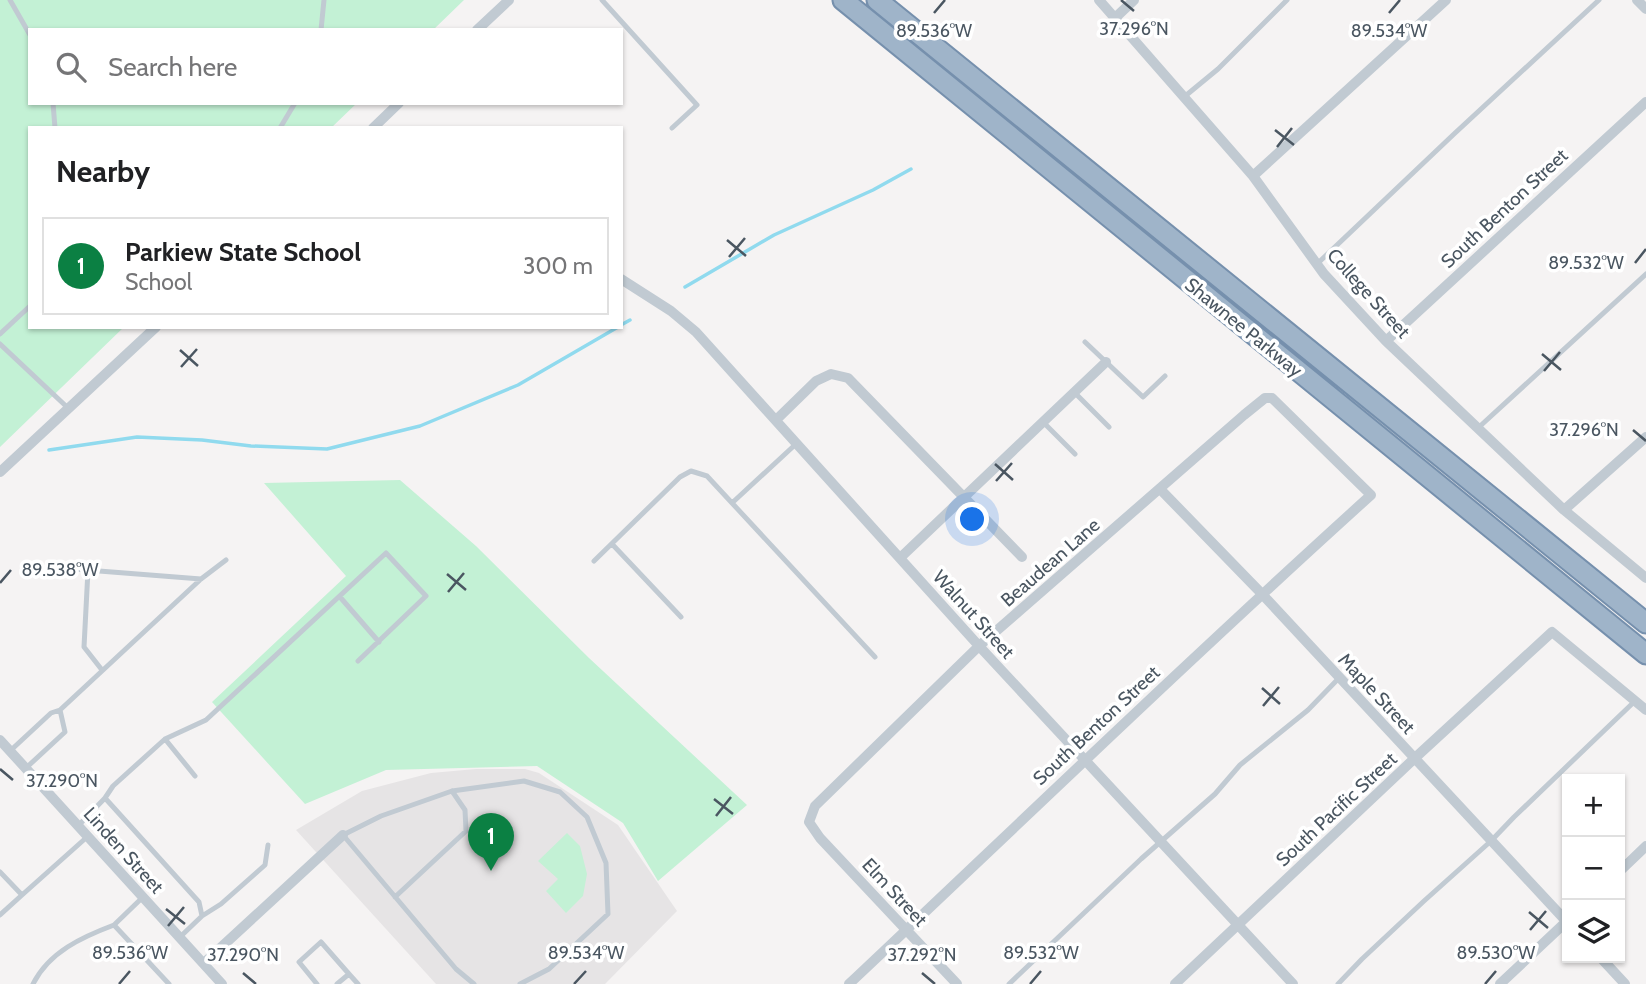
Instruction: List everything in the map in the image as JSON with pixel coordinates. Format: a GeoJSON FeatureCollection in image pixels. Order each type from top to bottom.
{"type":"FeatureCollection","features":[{"type":"Feature","properties":{"kind":"highway","name":"Shawnee Parkway"},"geometry":{"type":"LineString","coordinates":[[843,0],[1646,654]]}},
{"type":"Feature","properties":{"kind":"highway","name":"Shawnee Parkway"},"geometry":{"type":"LineString","coordinates":[[877,0],[1646,623]]}},
{"type":"Feature","properties":{"kind":"street"},"geometry":{"type":"LineString","coordinates":[[479,28],[509,0]]}},
{"type":"Feature","properties":{"kind":"street","name":"College Street"},"geometry":{"type":"LineString","coordinates":[[1099,0],[1253,176],[1317,264],[1386,341],[1564,510],[1646,578]]}},
{"type":"Feature","properties":{"kind":"street"},"geometry":{"type":"LineString","coordinates":[[1115,18],[1134,0]]}},
{"type":"Feature","properties":{"kind":"street"},"geometry":{"type":"LineString","coordinates":[[1253,176],[1446,0]]}},
{"type":"Feature","properties":{"kind":"street"},"geometry":{"type":"LineString","coordinates":[[1637,0],[1646,9]]}},
{"type":"Feature","properties":{"kind":"street","name":"South Benton Street"},"geometry":{"type":"LineString","coordinates":[[1386,341],[1646,102]]}},
{"type":"Feature","properties":{"kind":"street"},"geometry":{"type":"LineString","coordinates":[[375,126],[397,105]]}},
{"type":"Feature","properties":{"kind":"street","name":"Walnut Street"},"geometry":{"type":"LineString","coordinates":[[623,280],[671,311],[696,332],[979,646],[1293,984]]}},
{"type":"Feature","properties":{"kind":"street"},"geometry":{"type":"LineString","coordinates":[[0,472],[154,329]]}},
{"type":"Feature","properties":{"kind":"street"},"geometry":{"type":"LineString","coordinates":[[900,558],[1106,362]]}},
{"type":"Feature","properties":{"kind":"street"},"geometry":{"type":"LineString","coordinates":[[776,420],[816,381],[831,374],[848,378],[1022,557]]}},
{"type":"Feature","properties":{"kind":"street","name":"Beaudean Lane"},"geometry":{"type":"LineString","coordinates":[[809,822],[815,806],[979,646],[1265,398],[1272,398],[1371,495]]}},
{"type":"Feature","properties":{"kind":"street"},"geometry":{"type":"LineString","coordinates":[[1564,510],[1646,437]]}},
{"type":"Feature","properties":{"kind":"street","name":"Maple Street"},"geometry":{"type":"LineString","coordinates":[[1160,489],[1262,594],[1562,916]]}},
{"type":"Feature","properties":{"kind":"street","name":"South Benton Street"},"geometry":{"type":"LineString","coordinates":[[849,984],[1262,594],[1371,495]]}},
{"type":"Feature","properties":{"kind":"street","name":"South Pacific Street"},"geometry":{"type":"LineString","coordinates":[[1175,984],[1552,632],[1635,701]]}},
{"type":"Feature","properties":{"kind":"street"},"geometry":{"type":"LineString","coordinates":[[1635,701],[1646,710]]}},
{"type":"Feature","properties":{"kind":"street","name":"Linden Street"},"geometry":{"type":"LineString","coordinates":[[0,740],[222,984]]}},
{"type":"Feature","properties":{"kind":"street","name":"Elm Street"},"geometry":{"type":"LineString","coordinates":[[809,822],[820,838],[957,984]]}},
{"type":"Feature","properties":{"kind":"street"},"geometry":{"type":"LineString","coordinates":[[204,963],[342,835]]}},
{"type":"Feature","properties":{"kind":"street"},"geometry":{"type":"LineString","coordinates":[[1625,866],[1646,846]]}},
{"type":"Feature","properties":{"kind":"street"},"geometry":{"type":"LineString","coordinates":[[1500,984],[1562,926]]}},
{"type":"Feature","properties":{"kind":"street"},"geometry":{"type":"LineString","coordinates":[[1606,963],[1625,984]]}},
{"type":"Feature","properties":{"kind":"lane"},"geometry":{"type":"LineString","coordinates":[[10,0],[28,32]]}},
{"type":"Feature","properties":{"kind":"lane"},"geometry":{"type":"LineString","coordinates":[[321,28],[324,0]]}},
{"type":"Feature","properties":{"kind":"lane"},"geometry":{"type":"LineString","coordinates":[[602,0],[696,105],[672,128]]}},
{"type":"Feature","properties":{"kind":"lane"},"geometry":{"type":"LineString","coordinates":[[1184,97],[1218,69],[1287,0]]}},
{"type":"Feature","properties":{"kind":"lane"},"geometry":{"type":"LineString","coordinates":[[1317,264],[1600,0]]}},
{"type":"Feature","properties":{"kind":"lane"},"geometry":{"type":"LineString","coordinates":[[53,105],[55,126]]}},
{"type":"Feature","properties":{"kind":"lane"},"geometry":{"type":"LineString","coordinates":[[281,126],[294,105]]}},
{"type":"Feature","properties":{"kind":"lane"},"geometry":{"type":"LineString","coordinates":[[1478,428],[1646,274]]}},
{"type":"Feature","properties":{"kind":"lane"},"geometry":{"type":"LineString","coordinates":[[0,334],[28,308]]}},
{"type":"Feature","properties":{"kind":"lane"},"geometry":{"type":"LineString","coordinates":[[1085,342],[1143,397],[1165,376]]}},
{"type":"Feature","properties":{"kind":"lane"},"geometry":{"type":"LineString","coordinates":[[0,344],[68,408]]}},
{"type":"Feature","properties":{"kind":"lane"},"geometry":{"type":"LineString","coordinates":[[1074,392],[1109,427]]}},
{"type":"Feature","properties":{"kind":"lane"},"geometry":{"type":"LineString","coordinates":[[1043,422],[1075,454]]}},
{"type":"Feature","properties":{"kind":"lane"},"geometry":{"type":"LineString","coordinates":[[732,503],[797,443]]}},
{"type":"Feature","properties":{"kind":"lane"},"geometry":{"type":"LineString","coordinates":[[594,561],[680,477],[691,471],[708,476],[875,657]]}},
{"type":"Feature","properties":{"kind":"lane"},"geometry":{"type":"LineString","coordinates":[[612,544],[681,617]]}},
{"type":"Feature","properties":{"kind":"lane"},"geometry":{"type":"LineString","coordinates":[[78,826],[113,786],[164,739],[206,720],[386,554],[426,596],[358,661]]}},
{"type":"Feature","properties":{"kind":"lane"},"geometry":{"type":"LineString","coordinates":[[10,751],[51,713],[60,710],[201,579],[226,560]]}},
{"type":"Feature","properties":{"kind":"lane"},"geometry":{"type":"LineString","coordinates":[[48,567],[201,579]]}},
{"type":"Feature","properties":{"kind":"lane"},"geometry":{"type":"LineString","coordinates":[[88,570],[85,647],[102,670]]}},
{"type":"Feature","properties":{"kind":"lane"},"geometry":{"type":"LineString","coordinates":[[340,597],[379,642]]}},
{"type":"Feature","properties":{"kind":"lane"},"geometry":{"type":"LineString","coordinates":[[1009,984],[1141,859],[1216,794],[1240,765],[1308,710],[1339,678]]}},
{"type":"Feature","properties":{"kind":"lane"},"geometry":{"type":"LineString","coordinates":[[1338,984],[1635,701]]}},
{"type":"Feature","properties":{"kind":"lane"},"geometry":{"type":"LineString","coordinates":[[26,768],[65,732],[60,710]]}},
{"type":"Feature","properties":{"kind":"lane"},"geometry":{"type":"LineString","coordinates":[[164,739],[195,776]]}},
{"type":"Feature","properties":{"kind":"lane"},"geometry":{"type":"LineString","coordinates":[[474,984],[456,969],[342,835],[381,816],[452,791],[524,781],[560,792],[587,817],[606,863],[608,914],[549,970],[520,984]]}},
{"type":"Feature","properties":{"kind":"lane"},"geometry":{"type":"LineString","coordinates":[[395,897],[466,831],[464,810],[452,791]]}},
{"type":"Feature","properties":{"kind":"lane"},"geometry":{"type":"LineString","coordinates":[[105,798],[199,902],[202,916]]}},
{"type":"Feature","properties":{"kind":"lane"},"geometry":{"type":"LineString","coordinates":[[0,915],[88,836]]}},
{"type":"Feature","properties":{"kind":"lane"},"geometry":{"type":"LineString","coordinates":[[180,937],[265,865],[268,845]]}},
{"type":"Feature","properties":{"kind":"lane"},"geometry":{"type":"LineString","coordinates":[[0,872],[22,895]]}},
{"type":"Feature","properties":{"kind":"lane"},"geometry":{"type":"LineString","coordinates":[[33,984],[40,970],[61,950],[93,932],[114,925],[143,897]]}},
{"type":"Feature","properties":{"kind":"lane"},"geometry":{"type":"LineString","coordinates":[[114,925],[169,984]]}},
{"type":"Feature","properties":{"kind":"lane"},"geometry":{"type":"LineString","coordinates":[[317,984],[299,962],[321,942],[358,984]]}},
{"type":"Feature","properties":{"kind":"lane"},"geometry":{"type":"LineString","coordinates":[[337,984],[349,974]]}},
{"type":"Feature","properties":{"kind":"shaded area"},"geometry":{"type":"Polygon","coordinates":[[[525,769],[539,773],[618,825],[677,911],[605,984],[436,984],[296,830],[362,791],[431,773],[525,769]]]}},
{"type":"Feature","properties":{"kind":"green space"},"geometry":{"type":"Polygon","coordinates":[[[0,0],[464,0],[435,28],[28,28],[28,105],[355,105],[333,126],[28,126],[28,329],[122,329],[0,447],[0,0]]]}},
{"type":"Feature","properties":{"kind":"green space"},"geometry":{"type":"Polygon","coordinates":[[[400,480],[476,546],[589,658],[747,805],[658,881],[623,823],[537,766],[386,770],[305,804],[212,702],[346,576],[264,483],[400,480]]]}},
{"type":"Feature","properties":{"kind":"green space"},"geometry":{"type":"Polygon","coordinates":[[[567,833],[580,846],[587,874],[583,896],[566,913],[546,891],[558,879],[538,861],[567,833]]]}},
{"type":"Feature","properties":{"kind":"waterway"},"geometry":{"type":"LineString","coordinates":[[685,287],[774,235],[873,190],[911,169]]}},
{"type":"Feature","properties":{"kind":"waterway"},"geometry":{"type":"LineString","coordinates":[[623,324],[630,320]]}},
{"type":"Feature","properties":{"kind":"waterway"},"geometry":{"type":"LineString","coordinates":[[49,450],[137,437],[327,449],[420,426],[518,385],[615,329]]}},
{"type":"Feature","properties":{"kind":"place","name":"Parkiew State School"},"geometry":{"type":"Point","coordinates":[491,871]}}]}
